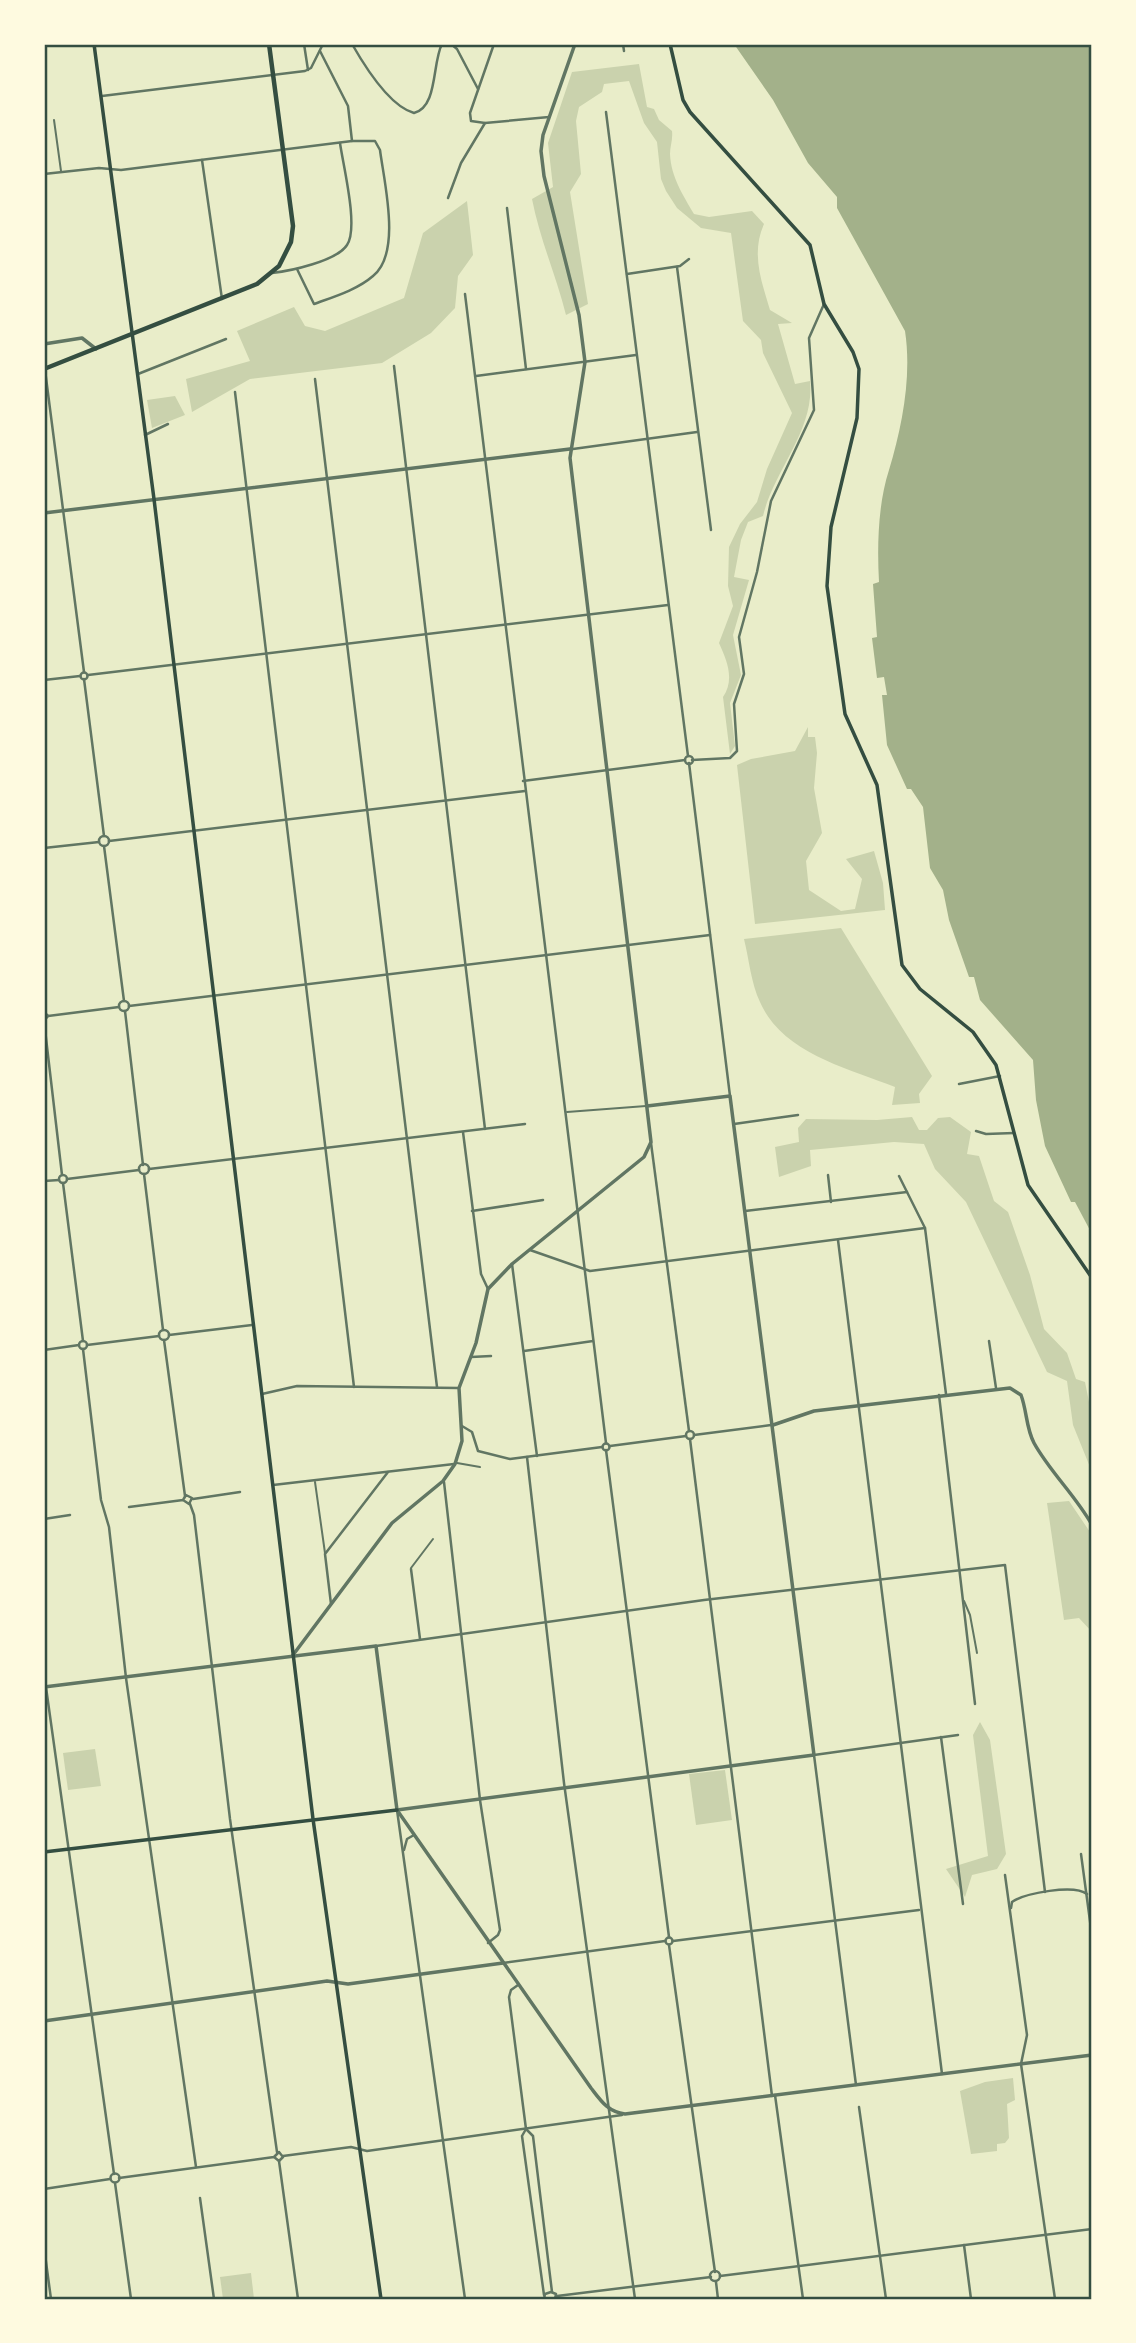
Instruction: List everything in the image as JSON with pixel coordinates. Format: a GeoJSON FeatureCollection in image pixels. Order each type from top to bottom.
{"type":"FeatureCollection","features":[{"type":"Feature","properties":{"kind":"main road"},"geometry":{"type":"LineString","coordinates":[[94,44],[154,499],[313,1819],[381,2299]]}},
{"type":"Feature","properties":{"kind":"main road"},"geometry":{"type":"LineString","coordinates":[[45,369],[222,299],[272,273],[288,249],[293,226],[269,44]]}},
{"type":"Feature","properties":{"kind":"main road"},"geometry":{"type":"LineString","coordinates":[[670,44],[685,105],[806,240],[815,258],[824,303],[853,352],[860,383],[857,418],[831,527],[827,586],[845,714],[877,785],[902,965],[920,989],[973,1032],[986,1048],[1000,1076],[1028,1185],[1092,1278]]}},
{"type":"Feature","properties":{"kind":"main road"},"geometry":{"type":"LineString","coordinates":[[44,1852],[397,1810]]}},
{"type":"Feature","properties":{"kind":"street"},"geometry":{"type":"LineString","coordinates":[[304,44],[308,70]]}},
{"type":"Feature","properties":{"kind":"street"},"geometry":{"type":"LineString","coordinates":[[101,96],[308,70],[323,44]]}},
{"type":"Feature","properties":{"kind":"street"},"geometry":{"type":"LineString","coordinates":[[352,44],[373,78],[405,109],[414,113],[422,110],[428,101],[442,44]]}},
{"type":"Feature","properties":{"kind":"street"},"geometry":{"type":"LineString","coordinates":[[451,44],[478,89]]}},
{"type":"Feature","properties":{"kind":"street"},"geometry":{"type":"LineString","coordinates":[[494,44],[470,113],[471,121],[485,123],[549,117]]}},
{"type":"Feature","properties":{"kind":"street"},"geometry":{"type":"LineString","coordinates":[[575,44],[549,117],[542,142],[541,162],[576,300],[585,362],[570,449],[651,1142],[689,1432],[694,1436]]}},
{"type":"Feature","properties":{"kind":"street"},"geometry":{"type":"LineString","coordinates":[[623,44],[624,51]]}},
{"type":"Feature","properties":{"kind":"street"},"geometry":{"type":"LineString","coordinates":[[320,51],[348,106],[352,141]]}},
{"type":"Feature","properties":{"kind":"street"},"geometry":{"type":"LineString","coordinates":[[44,54],[44,59]]}},
{"type":"Feature","properties":{"kind":"street"},"geometry":{"type":"LineString","coordinates":[[606,112],[688,756],[691,762],[730,1096],[856,2085]]}},
{"type":"Feature","properties":{"kind":"street"},"geometry":{"type":"LineString","coordinates":[[448,198],[461,163],[485,123]]}},
{"type":"Feature","properties":{"kind":"street"},"geometry":{"type":"LineString","coordinates":[[44,174],[202,160],[352,141],[375,141],[380,150],[390,232],[383,262],[377,273],[366,281],[313,304],[297,269]]}},
{"type":"Feature","properties":{"kind":"street"},"geometry":{"type":"LineString","coordinates":[[272,273],[297,269],[343,250],[350,238],[340,143]]}},
{"type":"Feature","properties":{"kind":"street"},"geometry":{"type":"LineString","coordinates":[[202,160],[222,299]]}},
{"type":"Feature","properties":{"kind":"street"},"geometry":{"type":"LineString","coordinates":[[507,208],[526,369]]}},
{"type":"Feature","properties":{"kind":"street"},"geometry":{"type":"LineString","coordinates":[[627,274],[677,267],[689,259]]}},
{"type":"Feature","properties":{"kind":"street"},"geometry":{"type":"LineString","coordinates":[[677,267],[711,530]]}},
{"type":"Feature","properties":{"kind":"street"},"geometry":{"type":"LineString","coordinates":[[465,294],[593,1341],[606,1443],[610,1446]]}},
{"type":"Feature","properties":{"kind":"street"},"geometry":{"type":"LineString","coordinates":[[523,781],[734,756],[738,745],[734,704],[744,674],[739,637],[757,572],[771,501],[814,410],[815,392],[809,338],[824,303]]}},
{"type":"Feature","properties":{"kind":"street"},"geometry":{"type":"LineString","coordinates":[[44,344],[82,338],[96,349]]}},
{"type":"Feature","properties":{"kind":"street"},"geometry":{"type":"LineString","coordinates":[[138,374],[226,339]]}},
{"type":"Feature","properties":{"kind":"street"},"geometry":{"type":"LineString","coordinates":[[476,376],[637,355]]}},
{"type":"Feature","properties":{"kind":"street"},"geometry":{"type":"LineString","coordinates":[[44,359],[84,672],[88,675]]}},
{"type":"Feature","properties":{"kind":"street"},"geometry":{"type":"LineString","coordinates":[[394,366],[485,1129]]}},
{"type":"Feature","properties":{"kind":"street"},"geometry":{"type":"LineString","coordinates":[[315,379],[437,1387]]}},
{"type":"Feature","properties":{"kind":"street"},"geometry":{"type":"LineString","coordinates":[[235,392],[354,1387]]}},
{"type":"Feature","properties":{"kind":"street"},"geometry":{"type":"LineString","coordinates":[[145,435],[168,424]]}},
{"type":"Feature","properties":{"kind":"street"},"geometry":{"type":"LineString","coordinates":[[44,513],[697,432]]}},
{"type":"Feature","properties":{"kind":"street"},"geometry":{"type":"LineString","coordinates":[[84,679],[88,675],[669,605]]}},
{"type":"Feature","properties":{"kind":"street"},"geometry":{"type":"LineString","coordinates":[[44,680],[80,676],[84,672]]}},
{"type":"Feature","properties":{"kind":"street"},"geometry":{"type":"LineString","coordinates":[[80,676],[84,679],[104,836],[109,841]]}},
{"type":"Feature","properties":{"kind":"street"},"geometry":{"type":"LineString","coordinates":[[685,760],[688,756]]}},
{"type":"Feature","properties":{"kind":"street"},"geometry":{"type":"LineString","coordinates":[[104,846],[109,841],[524,790]]}},
{"type":"Feature","properties":{"kind":"street"},"geometry":{"type":"LineString","coordinates":[[44,848],[99,842],[104,836]]}},
{"type":"Feature","properties":{"kind":"street"},"geometry":{"type":"LineString","coordinates":[[99,842],[104,846],[124,1001],[129,1006]]}},
{"type":"Feature","properties":{"kind":"street"},"geometry":{"type":"LineString","coordinates":[[63,1183],[67,1179],[139,1170],[143,1165],[125,1011],[129,1006],[710,935]]}},
{"type":"Feature","properties":{"kind":"street"},"geometry":{"type":"LineString","coordinates":[[119,1007],[124,1001]]}},
{"type":"Feature","properties":{"kind":"street"},"geometry":{"type":"LineString","coordinates":[[59,1180],[62,1175],[44,1021],[48,1016],[119,1007],[125,1011]]}},
{"type":"Feature","properties":{"kind":"street"},"geometry":{"type":"LineString","coordinates":[[44,1012],[48,1016]]}},
{"type":"Feature","properties":{"kind":"street"},"geometry":{"type":"LineString","coordinates":[[959,1084],[1000,1076]]}},
{"type":"Feature","properties":{"kind":"street"},"geometry":{"type":"LineString","coordinates":[[647,1106],[730,1096]]}},
{"type":"Feature","properties":{"kind":"street"},"geometry":{"type":"LineString","coordinates":[[734,1124],[798,1115]]}},
{"type":"Feature","properties":{"kind":"street"},"geometry":{"type":"LineString","coordinates":[[144,1174],[149,1169],[525,1124]]}},
{"type":"Feature","properties":{"kind":"street"},"geometry":{"type":"LineString","coordinates":[[976,1131],[986,1134],[1014,1133]]}},
{"type":"Feature","properties":{"kind":"street"},"geometry":{"type":"LineString","coordinates":[[463,1132],[481,1274],[488,1289]]}},
{"type":"Feature","properties":{"kind":"street"},"geometry":{"type":"LineString","coordinates":[[293,1655],[393,1523],[443,1481],[455,1464],[462,1426],[459,1388],[471,1357],[488,1289],[512,1264],[644,1157],[651,1142]]}},
{"type":"Feature","properties":{"kind":"street"},"geometry":{"type":"LineString","coordinates":[[143,1165],[149,1169]]}},
{"type":"Feature","properties":{"kind":"street"},"geometry":{"type":"LineString","coordinates":[[139,1170],[144,1174],[163,1330],[159,1336]]}},
{"type":"Feature","properties":{"kind":"street"},"geometry":{"type":"LineString","coordinates":[[62,1175],[67,1179]]}},
{"type":"Feature","properties":{"kind":"street"},"geometry":{"type":"LineString","coordinates":[[828,1175],[831,1202]]}},
{"type":"Feature","properties":{"kind":"street"},"geometry":{"type":"LineString","coordinates":[[899,1177],[925,1228],[946,1394]]}},
{"type":"Feature","properties":{"kind":"street"},"geometry":{"type":"LineString","coordinates":[[44,1181],[59,1180],[63,1183],[83,1341],[87,1345]]}},
{"type":"Feature","properties":{"kind":"street"},"geometry":{"type":"LineString","coordinates":[[745,1211],[907,1192]]}},
{"type":"Feature","properties":{"kind":"street"},"geometry":{"type":"LineString","coordinates":[[472,1211],[543,1200]]}},
{"type":"Feature","properties":{"kind":"street"},"geometry":{"type":"LineString","coordinates":[[530,1250],[585,1271],[925,1228]]}},
{"type":"Feature","properties":{"kind":"street"},"geometry":{"type":"LineString","coordinates":[[838,1240],[942,2074]]}},
{"type":"Feature","properties":{"kind":"street"},"geometry":{"type":"LineString","coordinates":[[512,1264],[537,1455]]}},
{"type":"Feature","properties":{"kind":"street"},"geometry":{"type":"LineString","coordinates":[[164,1340],[169,1335],[253,1324]]}},
{"type":"Feature","properties":{"kind":"street"},"geometry":{"type":"LineString","coordinates":[[163,1330],[169,1335]]}},
{"type":"Feature","properties":{"kind":"street"},"geometry":{"type":"LineString","coordinates":[[83,1349],[87,1345],[159,1336],[164,1340],[185,1496],[183,1500]]}},
{"type":"Feature","properties":{"kind":"street"},"geometry":{"type":"LineString","coordinates":[[44,1350],[79,1345],[83,1341]]}},
{"type":"Feature","properties":{"kind":"street"},"geometry":{"type":"LineString","coordinates":[[524,1351],[593,1341]]}},
{"type":"Feature","properties":{"kind":"street"},"geometry":{"type":"LineString","coordinates":[[989,1341],[996,1388]]}},
{"type":"Feature","properties":{"kind":"street"},"geometry":{"type":"LineString","coordinates":[[79,1345],[83,1349],[126,1678],[196,2167]]}},
{"type":"Feature","properties":{"kind":"street"},"geometry":{"type":"LineString","coordinates":[[471,1357],[491,1356]]}},
{"type":"Feature","properties":{"kind":"street"},"geometry":{"type":"LineString","coordinates":[[262,1394],[297,1386],[459,1388]]}},
{"type":"Feature","properties":{"kind":"street"},"geometry":{"type":"LineString","coordinates":[[690,1439],[694,1436],[774,1425],[804,1413],[1010,1388],[1018,1392],[1036,1447],[1080,1503],[1092,1525]]}},
{"type":"Feature","properties":{"kind":"street"},"geometry":{"type":"LineString","coordinates":[[939,1395],[975,1704]]}},
{"type":"Feature","properties":{"kind":"street"},"geometry":{"type":"LineString","coordinates":[[462,1426],[472,1432],[478,1451],[502,1459],[602,1447],[606,1443]]}},
{"type":"Feature","properties":{"kind":"street"},"geometry":{"type":"LineString","coordinates":[[686,1436],[689,1432]]}},
{"type":"Feature","properties":{"kind":"street"},"geometry":{"type":"LineString","coordinates":[[606,1450],[610,1446],[686,1436],[690,1439],[750,1931],[803,2299]]}},
{"type":"Feature","properties":{"kind":"street"},"geometry":{"type":"LineString","coordinates":[[602,1447],[606,1450],[668,1937],[666,1941]]}},
{"type":"Feature","properties":{"kind":"street"},"geometry":{"type":"LineString","coordinates":[[527,1457],[565,1788],[635,2299]]}},
{"type":"Feature","properties":{"kind":"street"},"geometry":{"type":"LineString","coordinates":[[273,1485],[455,1464]]}},
{"type":"Feature","properties":{"kind":"street"},"geometry":{"type":"LineString","coordinates":[[331,1604],[325,1554],[388,1471]]}},
{"type":"Feature","properties":{"kind":"street"},"geometry":{"type":"LineString","coordinates":[[443,1481],[481,1800],[500,1930],[498,1936],[488,1942]]}},
{"type":"Feature","properties":{"kind":"street"},"geometry":{"type":"LineString","coordinates":[[185,1496],[192,1499],[240,1492]]}},
{"type":"Feature","properties":{"kind":"street"},"geometry":{"type":"LineString","coordinates":[[190,1504],[192,1499]]}},
{"type":"Feature","properties":{"kind":"street"},"geometry":{"type":"LineString","coordinates":[[129,1507],[183,1500],[190,1504],[194,1515],[232,1828],[277,2152],[274,2157]]}},
{"type":"Feature","properties":{"kind":"street"},"geometry":{"type":"LineString","coordinates":[[44,1519],[69,1516]]}},
{"type":"Feature","properties":{"kind":"street"},"geometry":{"type":"LineString","coordinates":[[45,1687],[1005,1564],[1045,1892]]}},
{"type":"Feature","properties":{"kind":"street"},"geometry":{"type":"LineString","coordinates":[[411,1569],[420,1639]]}},
{"type":"Feature","properties":{"kind":"street"},"geometry":{"type":"LineString","coordinates":[[376,1646],[465,2299]]}},
{"type":"Feature","properties":{"kind":"street"},"geometry":{"type":"LineString","coordinates":[[44,1673],[66,1849],[114,2174],[119,2178]]}},
{"type":"Feature","properties":{"kind":"street"},"geometry":{"type":"LineString","coordinates":[[397,1810],[958,1735]]}},
{"type":"Feature","properties":{"kind":"street"},"geometry":{"type":"LineString","coordinates":[[941,1736],[963,1903]]}},
{"type":"Feature","properties":{"kind":"street"},"geometry":{"type":"LineString","coordinates":[[397,1810],[503,1964],[610,2110],[625,2114]]}},
{"type":"Feature","properties":{"kind":"street"},"geometry":{"type":"LineString","coordinates":[[403,1853],[405,1841],[414,1835]]}},
{"type":"Feature","properties":{"kind":"street"},"geometry":{"type":"LineString","coordinates":[[1081,1854],[1092,1936]]}},
{"type":"Feature","properties":{"kind":"street"},"geometry":{"type":"LineString","coordinates":[[1005,1875],[1027,2035],[1021,2064],[1055,2299]]}},
{"type":"Feature","properties":{"kind":"street"},"geometry":{"type":"LineString","coordinates":[[1010,1909],[1012,1902],[1023,1896],[1076,1889],[1087,1894]]}},
{"type":"Feature","properties":{"kind":"street"},"geometry":{"type":"LineString","coordinates":[[670,1945],[673,1941],[921,1910]]}},
{"type":"Feature","properties":{"kind":"street"},"geometry":{"type":"LineString","coordinates":[[668,1937],[673,1941]]}},
{"type":"Feature","properties":{"kind":"street"},"geometry":{"type":"LineString","coordinates":[[44,2021],[254,1991],[335,1982],[348,1984],[666,1941]]}},
{"type":"Feature","properties":{"kind":"street"},"geometry":{"type":"LineString","coordinates":[[666,1941],[670,1945],[715,2272],[720,2276]]}},
{"type":"Feature","properties":{"kind":"street"},"geometry":{"type":"LineString","coordinates":[[518,1985],[510,1990],[509,1997],[526,2129],[522,2136],[544,2298]]}},
{"type":"Feature","properties":{"kind":"street"},"geometry":{"type":"LineString","coordinates":[[277,2152],[283,2156],[351,2147],[359,2149],[443,2140],[625,2114],[1092,2055]]}},
{"type":"Feature","properties":{"kind":"street"},"geometry":{"type":"LineString","coordinates":[[859,2107],[886,2299]]}},
{"type":"Feature","properties":{"kind":"street"},"geometry":{"type":"LineString","coordinates":[[526,2129],[533,2136],[552,2292],[556,2298],[710,2277],[715,2272]]}},
{"type":"Feature","properties":{"kind":"street"},"geometry":{"type":"LineString","coordinates":[[279,2161],[283,2156]]}},
{"type":"Feature","properties":{"kind":"street"},"geometry":{"type":"LineString","coordinates":[[115,2183],[119,2178],[274,2157],[279,2161],[298,2299]]}},
{"type":"Feature","properties":{"kind":"street"},"geometry":{"type":"LineString","coordinates":[[44,2189],[110,2179],[114,2174]]}},
{"type":"Feature","properties":{"kind":"street"},"geometry":{"type":"LineString","coordinates":[[110,2179],[115,2183],[131,2299]]}},
{"type":"Feature","properties":{"kind":"street"},"geometry":{"type":"LineString","coordinates":[[200,2198],[214,2299]]}},
{"type":"Feature","properties":{"kind":"street"},"geometry":{"type":"LineString","coordinates":[[718,2299],[716,2281],[720,2276],[1092,2229]]}},
{"type":"Feature","properties":{"kind":"street"},"geometry":{"type":"LineString","coordinates":[[964,2245],[971,2299]]}},
{"type":"Feature","properties":{"kind":"street"},"geometry":{"type":"LineString","coordinates":[[44,2247],[51,2299]]}},
{"type":"Feature","properties":{"kind":"street"},"geometry":{"type":"LineString","coordinates":[[710,2277],[716,2281]]}},
{"type":"Feature","properties":{"kind":"street"},"geometry":{"type":"LineString","coordinates":[[537,2299],[552,2292]]}},
{"type":"Feature","properties":{"kind":"lane"},"geometry":{"type":"LineString","coordinates":[[54,120],[61,172]]}},
{"type":"Feature","properties":{"kind":"lane"},"geometry":{"type":"LineString","coordinates":[[566,1112],[647,1106]]}},
{"type":"Feature","properties":{"kind":"lane"},"geometry":{"type":"LineString","coordinates":[[455,1464],[480,1467]]}},
{"type":"Feature","properties":{"kind":"lane"},"geometry":{"type":"LineString","coordinates":[[315,1480],[325,1554]]}},
{"type":"Feature","properties":{"kind":"lane"},"geometry":{"type":"LineString","coordinates":[[411,1569],[433,1539]]}},
{"type":"Feature","properties":{"kind":"lane"},"geometry":{"type":"LineString","coordinates":[[963,1600],[970,1615],[977,1653]]}},
{"type":"Feature","properties":{"kind":"shaded area"},"geometry":{"type":"Polygon","coordinates":[[[734,44],[1092,44],[1092,1234],[1075,1202],[1071,1202],[1045,1146],[1036,1100],[1033,1060],[980,1000],[974,977],[969,977],[949,920],[943,890],[930,868],[923,807],[911,789],[907,789],[887,745],[882,695],[887,695],[884,677],[877,678],[872,638],[877,637],[873,584],[879,582],[880,511],[904,401],[907,366],[905,331],[837,208],[837,197],[808,163],[773,100],[734,44]]]}},
{"type":"Feature","properties":{"kind":"shaded area"},"geometry":{"type":"Polygon","coordinates":[[[639,64],[647,107],[654,109],[659,120],[672,131],[670,154],[673,170],[678,186],[694,214],[709,217],[752,211],[764,224],[758,256],[770,310],[792,323],[778,324],[795,384],[810,381],[810,399],[800,433],[768,499],[763,516],[748,522],[741,540],[734,577],[749,580],[733,635],[741,675],[730,703],[735,746],[730,754],[723,697],[729,677],[719,643],[733,606],[728,586],[729,547],[740,524],[757,502],[767,469],[792,413],[763,353],[761,340],[743,321],[731,233],[701,228],[677,208],[661,179],[657,142],[644,123],[629,81],[604,84],[602,92],[579,107],[576,121],[581,174],[570,192],[588,304],[566,315],[532,199],[553,187],[548,143],[572,72],[639,64]]]}},
{"type":"Feature","properties":{"kind":"shaded area"},"geometry":{"type":"Polygon","coordinates":[[[467,201],[473,255],[458,276],[455,308],[431,333],[382,363],[250,379],[192,412],[186,379],[250,361],[237,331],[294,307],[305,326],[325,331],[404,298],[423,233],[467,201]]]}},
{"type":"Feature","properties":{"kind":"shaded area"},"geometry":{"type":"Polygon","coordinates":[[[175,396],[185,415],[152,428],[147,400],[175,396]]]}},
{"type":"Feature","properties":{"kind":"shaded area"},"geometry":{"type":"Polygon","coordinates":[[[808,727],[808,737],[815,737],[817,753],[814,788],[822,833],[806,861],[809,890],[841,911],[855,909],[862,879],[846,859],[874,851],[883,883],[885,910],[755,924],[737,765],[751,759],[795,751],[808,727]]]}},
{"type":"Feature","properties":{"kind":"shaded area"},"geometry":{"type":"Polygon","coordinates":[[[841,928],[932,1076],[919,1094],[920,1103],[892,1105],[895,1087],[837,1065],[800,1046],[770,1020],[760,1002],[744,939],[841,928]]]}},
{"type":"Feature","properties":{"kind":"shaded area"},"geometry":{"type":"Polygon","coordinates":[[[912,1117],[919,1130],[927,1130],[938,1118],[950,1117],[971,1132],[967,1154],[979,1156],[994,1201],[1008,1212],[1030,1275],[1044,1329],[1067,1353],[1076,1379],[1085,1382],[1092,1417],[1092,1472],[1073,1425],[1067,1381],[1047,1372],[966,1202],[935,1169],[924,1144],[894,1142],[810,1150],[811,1166],[779,1177],[775,1147],[799,1142],[798,1128],[806,1119],[877,1120],[912,1117]]]}},
{"type":"Feature","properties":{"kind":"shaded area"},"geometry":{"type":"Polygon","coordinates":[[[1069,1501],[1092,1535],[1092,1571],[1089,1571],[1092,1632],[1079,1618],[1064,1620],[1047,1503],[1069,1501]]]}},
{"type":"Feature","properties":{"kind":"shaded area"},"geometry":{"type":"Polygon","coordinates":[[[980,1722],[990,1740],[1006,1854],[997,1869],[972,1875],[965,1897],[946,1869],[988,1856],[973,1735],[980,1722]]]}},
{"type":"Feature","properties":{"kind":"shaded area"},"geometry":{"type":"Polygon","coordinates":[[[95,1749],[101,1786],[68,1790],[63,1753],[95,1749]]]}},
{"type":"Feature","properties":{"kind":"shaded area"},"geometry":{"type":"Polygon","coordinates":[[[725,1770],[732,1820],[696,1825],[689,1774],[725,1770]]]}},
{"type":"Feature","properties":{"kind":"shaded area"},"geometry":{"type":"Polygon","coordinates":[[[1013,2078],[1015,2100],[1007,2104],[1009,2138],[1005,2143],[997,2144],[997,2151],[971,2154],[960,2091],[985,2082],[1013,2078]]]}},
{"type":"Feature","properties":{"kind":"shaded area"},"geometry":{"type":"Polygon","coordinates":[[[251,2273],[254,2299],[223,2299],[220,2277],[251,2273]]]}}]}
